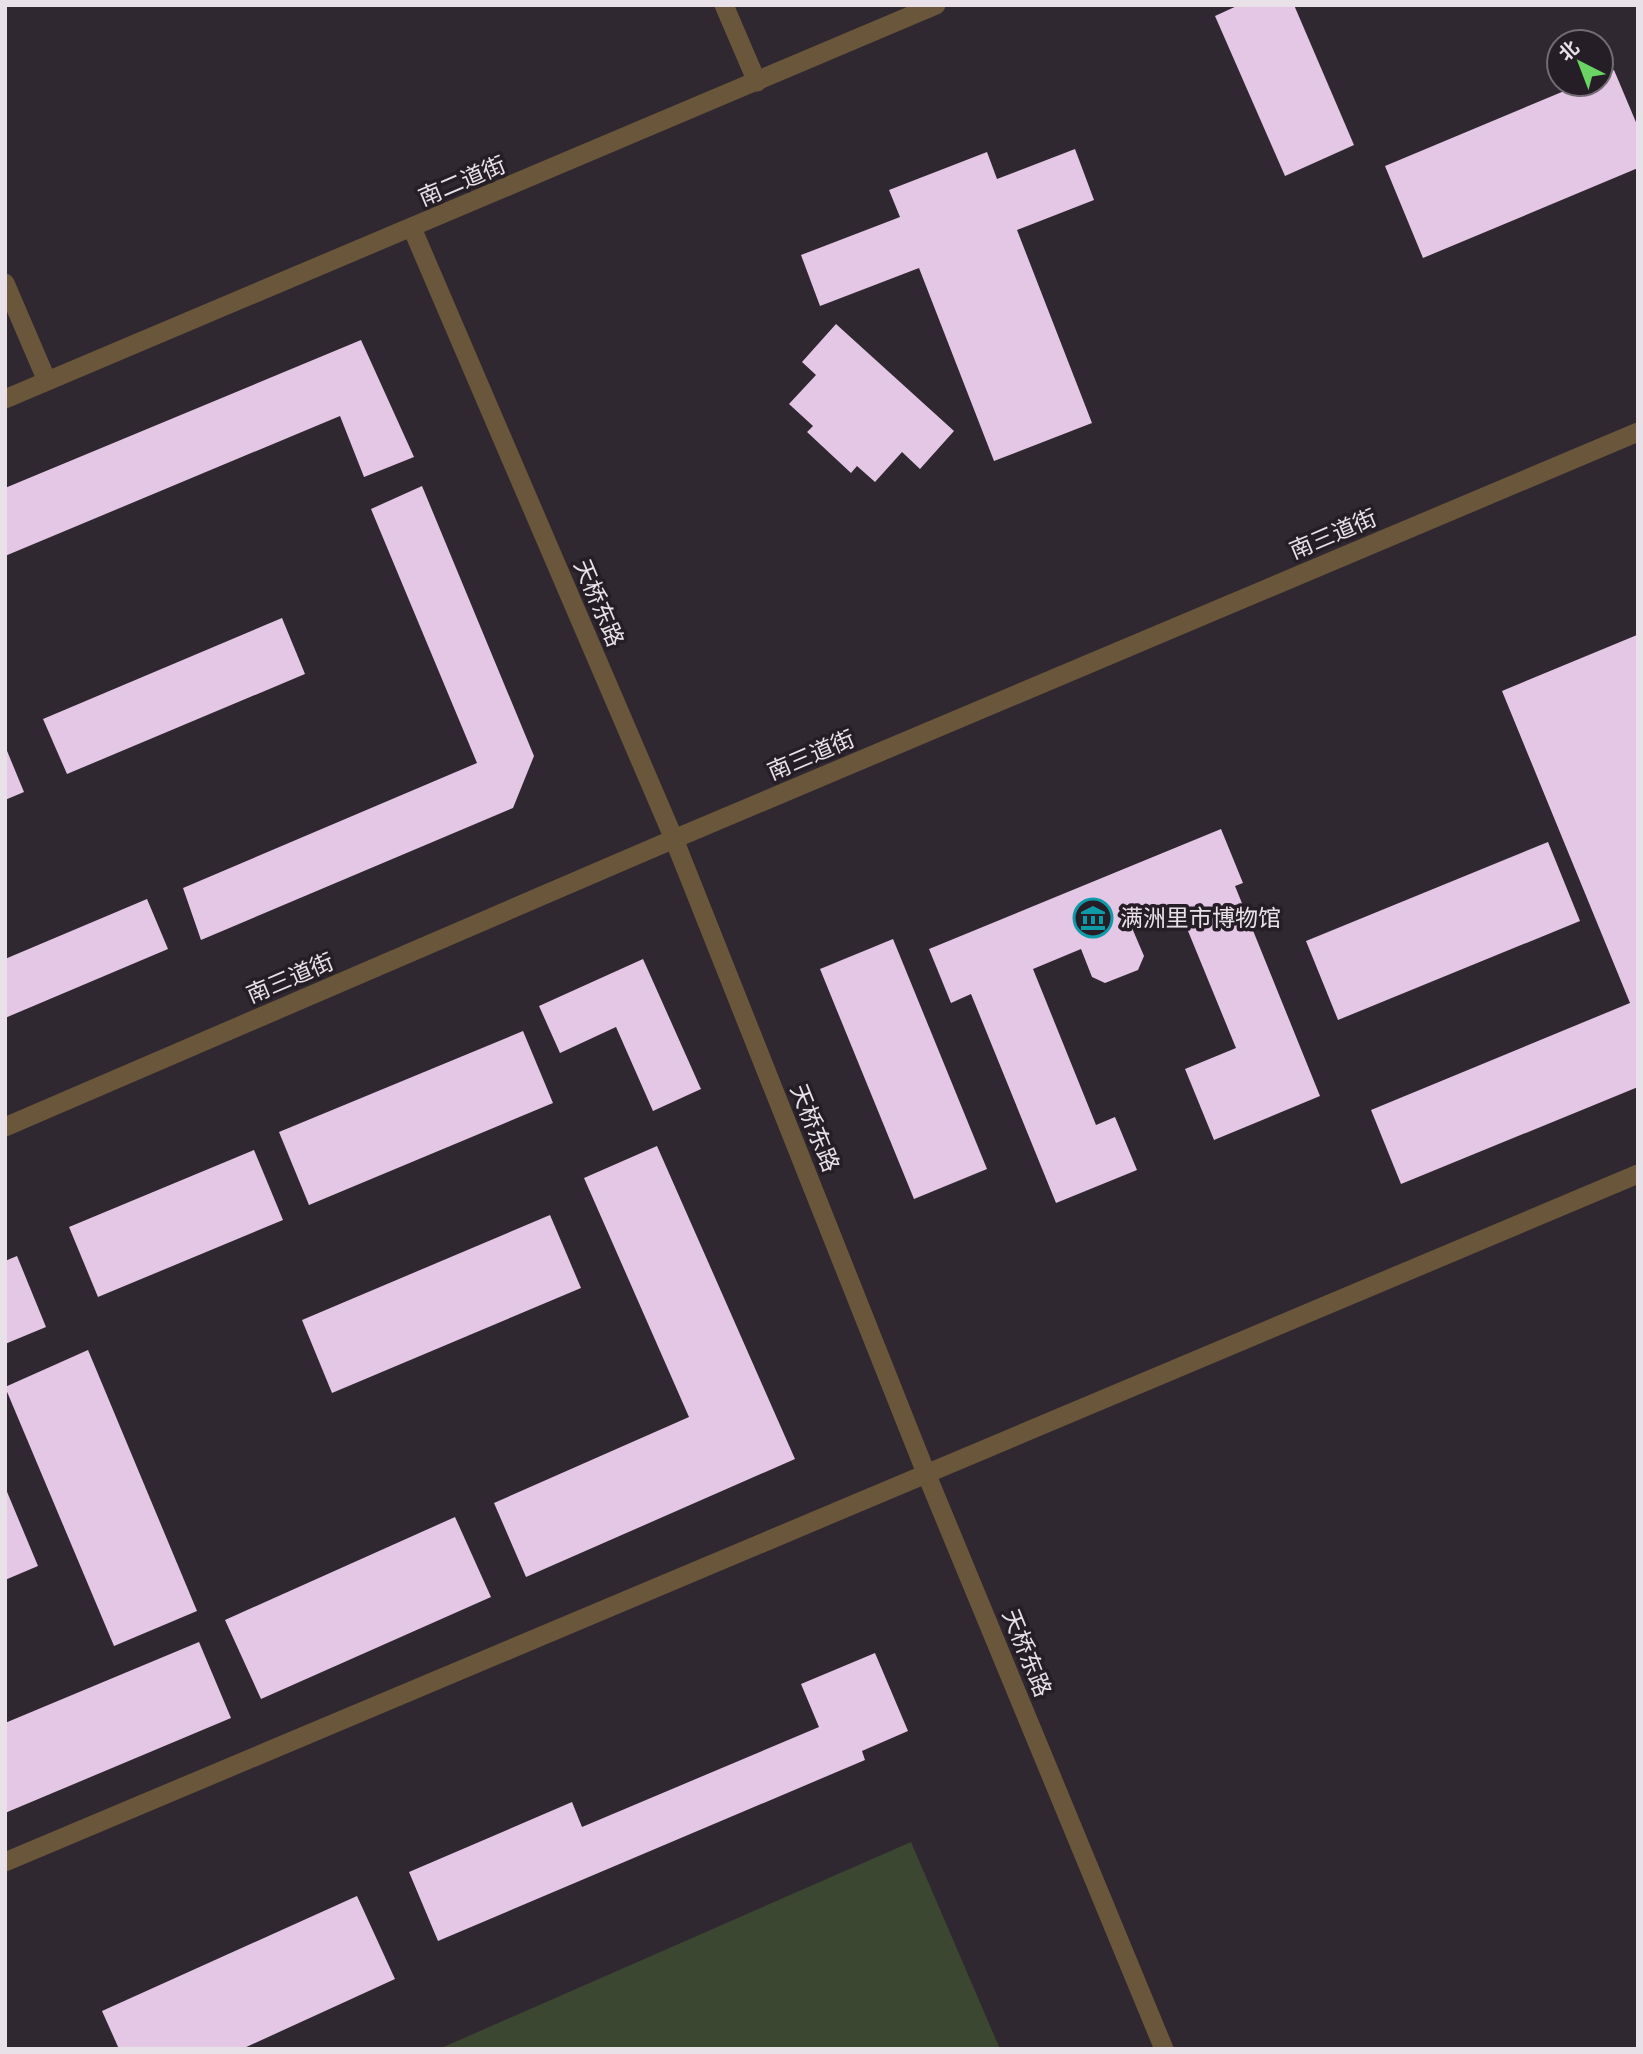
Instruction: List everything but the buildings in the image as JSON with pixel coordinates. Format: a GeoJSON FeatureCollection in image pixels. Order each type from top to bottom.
{"type":"FeatureCollection","features":[{"type":"Feature","properties":{"kind":"street"},"geometry":{"type":"LineString","coordinates":[[724,5],[757,82]]}},
{"type":"Feature","properties":{"kind":"street","name":"南二道街"},"geometry":{"type":"LineString","coordinates":[[5,400],[936,5]]}},
{"type":"Feature","properties":{"kind":"street","name":"天桥东路"},"geometry":{"type":"LineString","coordinates":[[412,228],[674,839],[926,1473],[1164,2049]]}},
{"type":"Feature","properties":{"kind":"street"},"geometry":{"type":"LineString","coordinates":[[5,283],[47,381]]}},
{"type":"Feature","properties":{"kind":"street","name":"南三道街"},"geometry":{"type":"LineString","coordinates":[[5,1127],[674,839],[1638,432]]}},
{"type":"Feature","properties":{"kind":"street"},"geometry":{"type":"LineString","coordinates":[[5,1862],[1638,1174]]}},
{"type":"Feature","properties":{"kind":"green space"},"geometry":{"type":"Polygon","coordinates":[[[911,1842],[1000,2049],[439,2049],[911,1842]]]}},
{"type":"Feature","properties":{"kind":"place","name":"满洲里市博物馆"},"geometry":{"type":"Point","coordinates":[1093,918]}}]}
